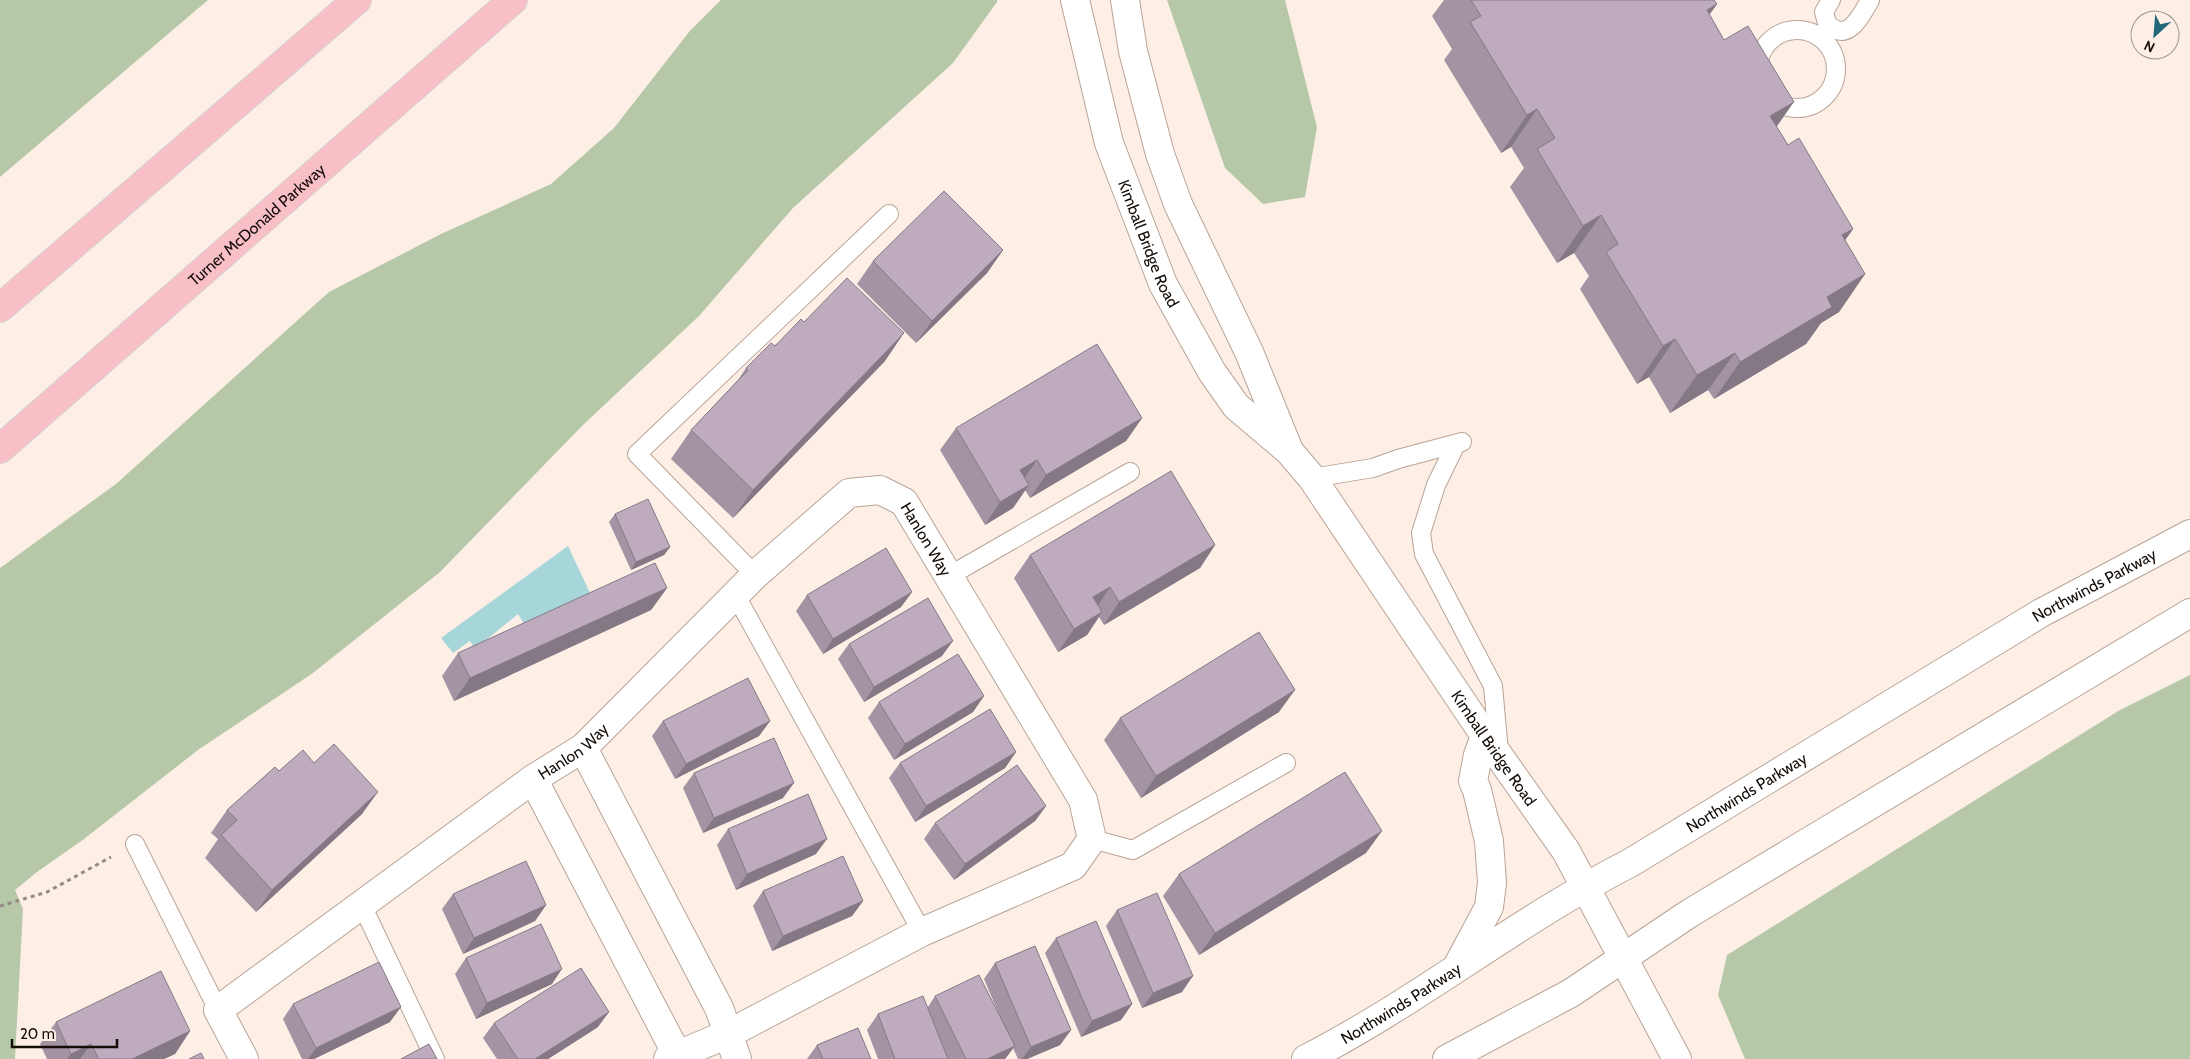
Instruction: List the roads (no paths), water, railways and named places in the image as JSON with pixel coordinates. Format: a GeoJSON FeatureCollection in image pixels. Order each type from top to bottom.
{"type":"FeatureCollection","features":[{"type":"Feature","properties":{"kind":"highway"},"geometry":{"type":"LineString","coordinates":[[0,308],[357,0]]}},
{"type":"Feature","properties":{"kind":"highway","name":"Turner McDonald Parkway"},"geometry":{"type":"LineString","coordinates":[[0,449],[513,0]]}},
{"type":"Feature","properties":{"kind":"street","name":"Kimball Bridge Road"},"geometry":{"type":"LineString","coordinates":[[1075,0],[1109,143],[1163,284],[1212,372],[1236,406],[1289,452],[1312,478],[1492,746],[1566,851],[1677,1059]]}},
{"type":"Feature","properties":{"kind":"street","name":"Kimball Bridge Road"},"geometry":{"type":"LineString","coordinates":[[1125,0],[1133,51],[1160,154],[1178,204],[1249,352],[1289,452]]}},
{"type":"Feature","properties":{"kind":"street","name":"Hanlon Way"},"geometry":{"type":"LineString","coordinates":[[218,1010],[533,779],[583,748],[735,594],[849,493],[880,490],[904,502],[1083,800],[1092,839]]}},
{"type":"Feature","properties":{"kind":"street","name":"Northwinds Parkway"},"geometry":{"type":"LineString","coordinates":[[1306,1059],[1349,1037],[1584,886],[1630,862],[2041,613],[2190,534]]}},
{"type":"Feature","properties":{"kind":"street"},"geometry":{"type":"LineString","coordinates":[[1447,1059],[1571,993],[1690,913],[2190,613]]}},
{"type":"Feature","properties":{"kind":"street"},"geometry":{"type":"LineString","coordinates":[[1456,968],[1490,906],[1492,883],[1489,841],[1478,790],[1473,781],[1478,755],[1492,746]]}},
{"type":"Feature","properties":{"kind":"street"},"geometry":{"type":"LineString","coordinates":[[583,748],[720,1008],[732,1046]]}},
{"type":"Feature","properties":{"kind":"street"},"geometry":{"type":"LineString","coordinates":[[533,779],[672,1045],[673,1058],[732,1046],[922,932],[1072,866],[1092,839]]}},
{"type":"Feature","properties":{"kind":"street"},"geometry":{"type":"LineString","coordinates":[[218,1010],[244,1059]]}},
{"type":"Feature","properties":{"kind":"lane"},"geometry":{"type":"LineString","coordinates":[[1831,0],[1824,12],[1827,34],[1837,69],[1834,82],[1828,94],[1817,103],[1797,108],[1777,103],[1766,94],[1760,82],[1757,68],[1760,55],[1766,43],[1777,34],[1790,29],[1804,29],[1817,34],[1827,34],[1849,30],[1860,18],[1870,0]]}},
{"type":"Feature","properties":{"kind":"lane"},"geometry":{"type":"LineString","coordinates":[[755,576],[637,454],[889,214]]}},
{"type":"Feature","properties":{"kind":"lane"},"geometry":{"type":"LineString","coordinates":[[1312,478],[1374,468],[1398,459],[1462,442],[1436,485],[1421,533],[1424,554],[1493,686],[1492,746]]}},
{"type":"Feature","properties":{"kind":"lane"},"geometry":{"type":"LineString","coordinates":[[949,576],[1130,472]]}},
{"type":"Feature","properties":{"kind":"lane"},"geometry":{"type":"LineString","coordinates":[[735,594],[922,932]]}},
{"type":"Feature","properties":{"kind":"lane"},"geometry":{"type":"LineString","coordinates":[[1092,839],[1133,850],[1286,764]]}},
{"type":"Feature","properties":{"kind":"lane"},"geometry":{"type":"LineString","coordinates":[[135,844],[218,1010]]}},
{"type":"Feature","properties":{"kind":"lane"},"geometry":{"type":"LineString","coordinates":[[362,905],[436,1059]]}},
{"type":"Feature","properties":{"kind":"water"},"geometry":{"type":"Polygon","coordinates":[[[568,546],[590,593],[524,624],[518,614],[475,649],[470,641],[453,653],[441,638],[568,546]]]}}]}
